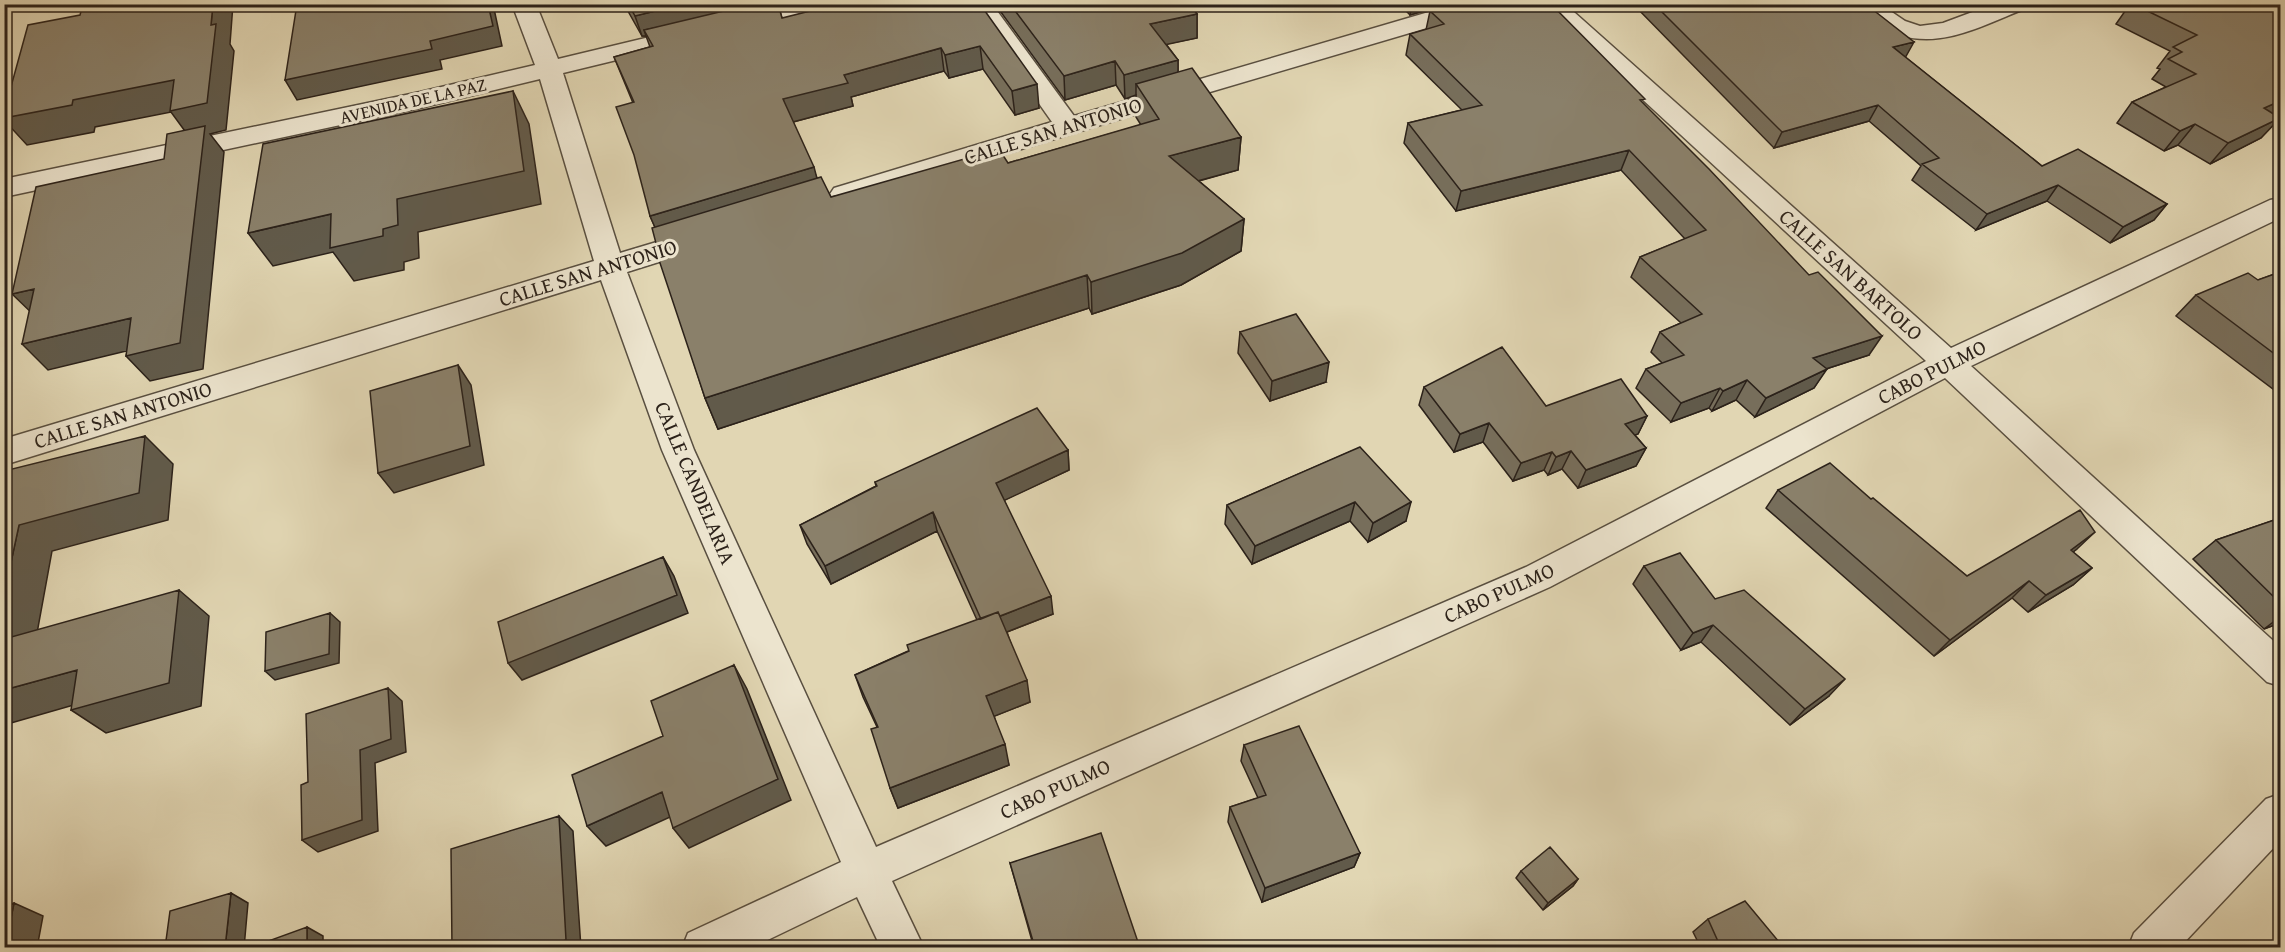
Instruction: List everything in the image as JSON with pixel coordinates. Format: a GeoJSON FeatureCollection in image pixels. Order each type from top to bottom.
{"type":"FeatureCollection","features":[{"type":"Feature","properties":{"kind":"street","name":"CALLE CANDELARIA"},"geometry":{"type":"LineString","coordinates":[[524,4],[550,70],[610,267],[678,450],[866,872],[903,948]]}},
{"type":"Feature","properties":{"kind":"street","name":"AVENIDA DE LA PAZ"},"geometry":{"type":"LineString","coordinates":[[4,188],[253,137],[550,70],[819,4]]}},
{"type":"Feature","properties":{"kind":"street"},"geometry":{"type":"LineString","coordinates":[[980,4],[1068,126]]}},
{"type":"Feature","properties":{"kind":"street","name":"CALLE SAN ANTONIO"},"geometry":{"type":"LineString","coordinates":[[823,201],[1068,126],[1484,4]]}},
{"type":"Feature","properties":{"kind":"street","name":"CALLE SAN BARTOLO"},"geometry":{"type":"LineString","coordinates":[[1550,4],[1948,363],[2280,670]]}},
{"type":"Feature","properties":{"kind":"street"},"geometry":{"type":"LineString","coordinates":[[1864,4],[1910,32],[1926,33],[1941,31],[2016,4]]}},
{"type":"Feature","properties":{"kind":"street","name":"CABO PULMO"},"geometry":{"type":"LineString","coordinates":[[703,948],[866,872],[1538,576],[1948,363],[2280,207]]}},
{"type":"Feature","properties":{"kind":"street","name":"CALLE SAN ANTONIO"},"geometry":{"type":"LineString","coordinates":[[4,452],[722,232]]}},
{"type":"Feature","properties":{"kind":"street"},"geometry":{"type":"LineString","coordinates":[[2149,948],[2280,813]]}},
{"type":"Feature","properties":{"kind":"building"},"geometry":{"type":"Polygon","coordinates":[[[83,4],[213,4],[211,25],[216,24],[207,103],[170,111],[174,80],[73,100],[72,105],[4,118],[28,25],[80,15],[83,4]]]}},
{"type":"Feature","properties":{"kind":"building"},"geometry":{"type":"Polygon","coordinates":[[[297,4],[488,4],[493,26],[430,41],[432,49],[285,80],[297,4]]]}},
{"type":"Feature","properties":{"kind":"building"},"geometry":{"type":"Polygon","coordinates":[[[628,4],[684,4],[635,16],[628,4]]]}},
{"type":"Feature","properties":{"kind":"building"},"geometry":{"type":"Polygon","coordinates":[[[753,4],[778,4],[782,18],[838,4],[980,4],[1037,84],[1012,91],[980,46],[945,55],[941,48],[844,75],[848,83],[783,99],[814,167],[650,216],[634,155],[616,107],[634,102],[614,57],[653,46],[644,30],[753,4]]]}},
{"type":"Feature","properties":{"kind":"building"},"geometry":{"type":"Polygon","coordinates":[[[1010,4],[1190,4],[1197,14],[1150,24],[1178,60],[1124,75],[1115,61],[1064,76],[1010,4]]]}},
{"type":"Feature","properties":{"kind":"building"},"geometry":{"type":"Polygon","coordinates":[[[1452,4],[1551,4],[1645,99],[1640,100],[1809,275],[1818,272],[1882,336],[1813,358],[1827,369],[1766,398],[1747,380],[1723,391],[1720,388],[1681,403],[1646,369],[1684,355],[1660,332],[1702,314],[1640,257],[1706,230],[1629,150],[1461,191],[1408,123],[1482,105],[1410,34],[1444,24],[1430,11],[1452,4]]]}},
{"type":"Feature","properties":{"kind":"building"},"geometry":{"type":"Polygon","coordinates":[[[1654,4],[1858,4],[1866,11],[1872,9],[1914,42],[1893,47],[2042,166],[2078,149],[2167,204],[2123,227],[2058,185],[1987,214],[1922,164],[1939,158],[1878,105],[1782,132],[1654,4]]]}},
{"type":"Feature","properties":{"kind":"building"},"geometry":{"type":"Polygon","coordinates":[[[2133,4],[2280,4],[2280,101],[2264,108],[2280,118],[2228,143],[2195,124],[2180,131],[2132,102],[2196,74],[2168,59],[2182,52],[2173,47],[2197,35],[2133,4]]]}},
{"type":"Feature","properties":{"kind":"building"},"geometry":{"type":"Polygon","coordinates":[[[1192,68],[1241,137],[1169,156],[1244,219],[1182,253],[1091,282],[1087,275],[705,398],[655,248],[657,247],[652,228],[821,177],[831,197],[999,149],[1008,163],[1159,119],[1136,84],[1192,68]]]}},
{"type":"Feature","properties":{"kind":"building"},"geometry":{"type":"Polygon","coordinates":[[[513,91],[524,171],[397,199],[398,225],[383,229],[383,236],[330,248],[331,214],[248,233],[263,144],[513,91]]]}},
{"type":"Feature","properties":{"kind":"building"},"geometry":{"type":"Polygon","coordinates":[[[205,126],[180,343],[126,356],[131,318],[22,344],[34,289],[12,294],[36,187],[164,159],[167,134],[205,126]]]}},
{"type":"Feature","properties":{"kind":"building"},"geometry":{"type":"Polygon","coordinates":[[[2280,272],[2280,358],[2196,295],[2248,273],[2258,280],[2280,272]]]}},
{"type":"Feature","properties":{"kind":"building"},"geometry":{"type":"Polygon","coordinates":[[[1296,314],[1329,362],[1272,381],[1240,332],[1296,314]]]}},
{"type":"Feature","properties":{"kind":"building"},"geometry":{"type":"Polygon","coordinates":[[[1502,347],[1546,406],[1621,379],[1647,416],[1625,424],[1646,448],[1586,470],[1571,451],[1556,457],[1552,452],[1521,463],[1489,423],[1460,434],[1424,387],[1502,347]]]}},
{"type":"Feature","properties":{"kind":"building"},"geometry":{"type":"Polygon","coordinates":[[[458,365],[470,446],[378,473],[370,391],[458,365]]]}},
{"type":"Feature","properties":{"kind":"building"},"geometry":{"type":"Polygon","coordinates":[[[1037,408],[1068,450],[996,483],[1051,596],[1000,616],[998,612],[981,619],[933,512],[825,566],[800,525],[877,486],[875,482],[1037,408]]]}},
{"type":"Feature","properties":{"kind":"building"},"geometry":{"type":"Polygon","coordinates":[[[145,436],[139,493],[19,525],[4,595],[4,471],[145,436]]]}},
{"type":"Feature","properties":{"kind":"building"},"geometry":{"type":"Polygon","coordinates":[[[1360,447],[1411,502],[1373,523],[1355,502],[1255,546],[1227,505],[1360,447]]]}},
{"type":"Feature","properties":{"kind":"building"},"geometry":{"type":"Polygon","coordinates":[[[1830,463],[1967,576],[2080,510],[2095,532],[2071,550],[2092,568],[2046,595],[2029,581],[1950,640],[1778,490],[1830,463]]]}},
{"type":"Feature","properties":{"kind":"building"},"geometry":{"type":"Polygon","coordinates":[[[2280,518],[2280,603],[2216,540],[2280,518]]]}},
{"type":"Feature","properties":{"kind":"building"},"geometry":{"type":"Polygon","coordinates":[[[1680,553],[1715,599],[1744,590],[1845,679],[1805,709],[1713,625],[1693,633],[1644,566],[1680,553]]]}},
{"type":"Feature","properties":{"kind":"building"},"geometry":{"type":"Polygon","coordinates":[[[663,557],[677,595],[508,663],[498,622],[663,557]]]}},
{"type":"Feature","properties":{"kind":"building"},"geometry":{"type":"Polygon","coordinates":[[[179,590],[169,683],[71,710],[77,670],[4,690],[4,639],[179,590]]]}},
{"type":"Feature","properties":{"kind":"building"},"geometry":{"type":"Polygon","coordinates":[[[998,612],[1027,680],[986,696],[1005,744],[890,788],[871,729],[878,727],[855,675],[909,651],[907,645],[998,612]]]}},
{"type":"Feature","properties":{"kind":"building"},"geometry":{"type":"Polygon","coordinates":[[[330,613],[329,654],[265,671],[266,632],[330,613]]]}},
{"type":"Feature","properties":{"kind":"building"},"geometry":{"type":"Polygon","coordinates":[[[734,665],[778,779],[673,828],[662,792],[587,826],[572,775],[663,736],[651,701],[734,665]]]}},
{"type":"Feature","properties":{"kind":"building"},"geometry":{"type":"Polygon","coordinates":[[[388,688],[391,739],[360,750],[362,820],[302,840],[301,785],[308,782],[306,714],[388,688]]]}},
{"type":"Feature","properties":{"kind":"building"},"geometry":{"type":"Polygon","coordinates":[[[1299,726],[1360,853],[1265,888],[1230,807],[1266,795],[1244,745],[1299,726]]]}},
{"type":"Feature","properties":{"kind":"building"},"geometry":{"type":"Polygon","coordinates":[[[559,816],[566,940],[541,948],[452,948],[451,849],[559,816]]]}},
{"type":"Feature","properties":{"kind":"building"},"geometry":{"type":"Polygon","coordinates":[[[1101,833],[1140,948],[1035,948],[1010,863],[1101,833]]]}},
{"type":"Feature","properties":{"kind":"building"},"geometry":{"type":"Polygon","coordinates":[[[1550,847],[1578,879],[1548,903],[1521,871],[1550,847]]]}},
{"type":"Feature","properties":{"kind":"building"},"geometry":{"type":"Polygon","coordinates":[[[231,893],[225,948],[165,948],[170,911],[231,893]]]}},
{"type":"Feature","properties":{"kind":"building"},"geometry":{"type":"Polygon","coordinates":[[[1745,901],[1784,948],[1721,948],[1708,919],[1745,901]]]}},
{"type":"Feature","properties":{"kind":"building"},"geometry":{"type":"Polygon","coordinates":[[[14,903],[5,948],[4,948],[4,906],[14,903]]]}},
{"type":"Feature","properties":{"kind":"building"},"geometry":{"type":"Polygon","coordinates":[[[307,927],[307,948],[249,948],[307,927]]]}},
{"type":"Feature","properties":{"kind":"building"},"geometry":{"type":"Polygon","coordinates":[[[346,943],[346,948],[333,948],[346,943]]]}}]}
